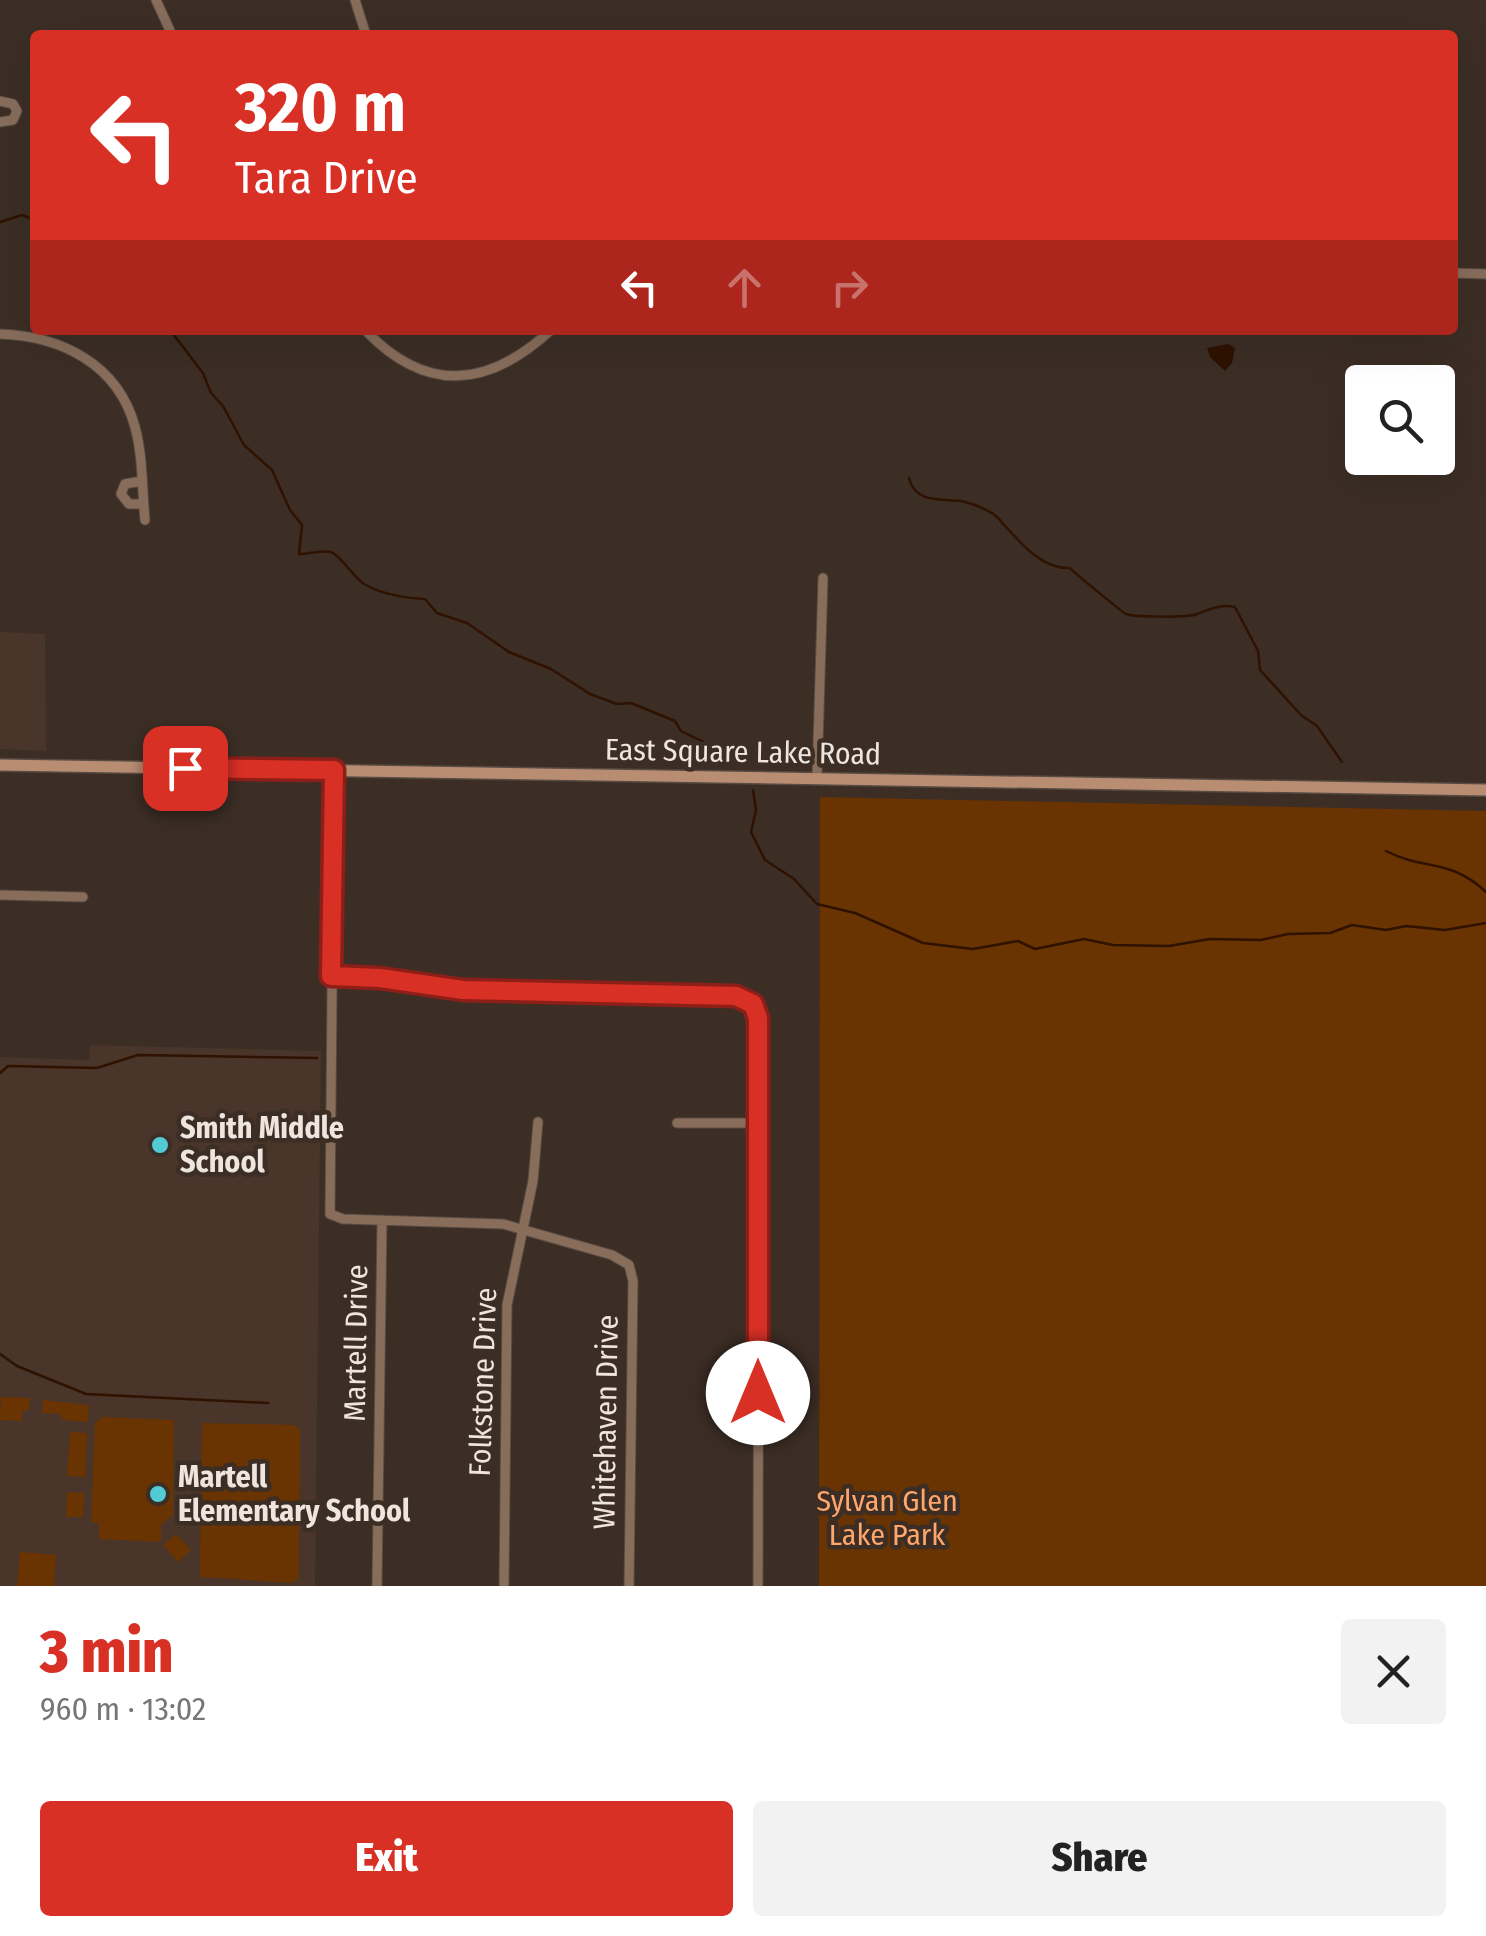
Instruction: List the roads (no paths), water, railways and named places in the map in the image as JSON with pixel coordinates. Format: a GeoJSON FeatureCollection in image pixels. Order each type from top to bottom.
{"type":"FeatureCollection","features":[{"type":"Feature","properties":{"kind":"main road","name":"East Square Lake Road"},"geometry":{"type":"LineString","coordinates":[[0,765],[1486,790]]}},
{"type":"Feature","properties":{"kind":"street"},"geometry":{"type":"LineString","coordinates":[[156,0],[170,30]]}},
{"type":"Feature","properties":{"kind":"street"},"geometry":{"type":"LineString","coordinates":[[355,0],[364,30]]}},
{"type":"Feature","properties":{"kind":"street"},"geometry":{"type":"LineString","coordinates":[[0,100],[13,104],[17,110],[10,122],[0,122]]}},
{"type":"Feature","properties":{"kind":"street"},"geometry":{"type":"LineString","coordinates":[[1458,273],[1486,274]]}},
{"type":"Feature","properties":{"kind":"street"},"geometry":{"type":"LineString","coordinates":[[0,334],[64,346],[90,360],[108,376],[135,425],[145,520]]}},
{"type":"Feature","properties":{"kind":"street"},"geometry":{"type":"LineString","coordinates":[[371,335],[406,364],[457,377],[505,365],[544,335]]}},
{"type":"Feature","properties":{"kind":"street"},"geometry":{"type":"LineString","coordinates":[[142,481],[125,484],[121,494],[128,504],[144,504]]}},
{"type":"Feature","properties":{"kind":"street"},"geometry":{"type":"LineString","coordinates":[[818,777],[823,578]]}},
{"type":"Feature","properties":{"kind":"street"},"geometry":{"type":"LineString","coordinates":[[334,770],[329,1207],[332,1217],[491,1222],[522,1230]]}},
{"type":"Feature","properties":{"kind":"street"},"geometry":{"type":"LineString","coordinates":[[0,895],[83,897]]}},
{"type":"Feature","properties":{"kind":"street"},"geometry":{"type":"LineString","coordinates":[[331,976],[380,978],[463,990],[736,996],[753,1004],[758,1018],[758,1586]]}},
{"type":"Feature","properties":{"kind":"street","name":"Folkstone Drive"},"geometry":{"type":"LineString","coordinates":[[504,1586],[507,1305],[533,1181],[538,1122]]}},
{"type":"Feature","properties":{"kind":"street"},"geometry":{"type":"LineString","coordinates":[[677,1123],[758,1124]]}},
{"type":"Feature","properties":{"kind":"street","name":"Martell Drive"},"geometry":{"type":"LineString","coordinates":[[377,1586],[382,1220]]}},
{"type":"Feature","properties":{"kind":"street","name":"Whitehaven Drive"},"geometry":{"type":"LineString","coordinates":[[522,1230],[625,1260],[633,1281],[629,1586]]}},
{"type":"Feature","properties":{"kind":"waterway"},"geometry":{"type":"LineString","coordinates":[[0,222],[22,215],[30,218]]}},
{"type":"Feature","properties":{"kind":"waterway"},"geometry":{"type":"LineString","coordinates":[[174,335],[203,373],[244,445],[272,470],[290,510],[302,525],[299,554],[334,553],[364,584],[393,595],[425,599],[437,613],[467,623],[509,652],[551,669],[590,694],[617,704],[631,703],[675,721],[681,731],[714,747],[730,762]]}},
{"type":"Feature","properties":{"kind":"waterway"},"geometry":{"type":"LineString","coordinates":[[909,478],[923,496],[965,502],[993,513],[1036,556],[1052,565],[1070,568],[1126,614],[1183,616],[1235,607],[1258,651],[1260,670],[1301,715],[1317,726],[1342,762]]}},
{"type":"Feature","properties":{"kind":"waterway"},"geometry":{"type":"LineString","coordinates":[[753,790],[756,810],[751,832],[765,860],[794,879],[817,904],[855,913],[923,943],[973,949],[1018,941],[1035,949],[1084,939],[1113,945],[1169,946],[1210,939],[1261,940],[1288,934],[1330,933],[1352,925],[1386,930],[1406,926],[1445,930],[1486,923]]}},
{"type":"Feature","properties":{"kind":"waterway"},"geometry":{"type":"LineString","coordinates":[[1386,851],[1449,869],[1486,892]]}},
{"type":"Feature","properties":{"kind":"waterway"},"geometry":{"type":"LineString","coordinates":[[0,1073],[8,1066],[97,1068],[138,1055],[317,1058]]}},
{"type":"Feature","properties":{"kind":"waterway"},"geometry":{"type":"LineString","coordinates":[[0,1354],[17,1366],[86,1394],[268,1403]]}},
{"type":"Feature","properties":{"kind":"place","name":"Smith Middle School"},"geometry":{"type":"Point","coordinates":[160,1145]}},
{"type":"Feature","properties":{"kind":"place","name":"Martell Elementary School"},"geometry":{"type":"Point","coordinates":[158,1494]}},
{"type":"Feature","properties":{"kind":"park label","name":"Sylvan Glen Lake Park"},"geometry":{"type":"Point","coordinates":[887,1518]}}]}
